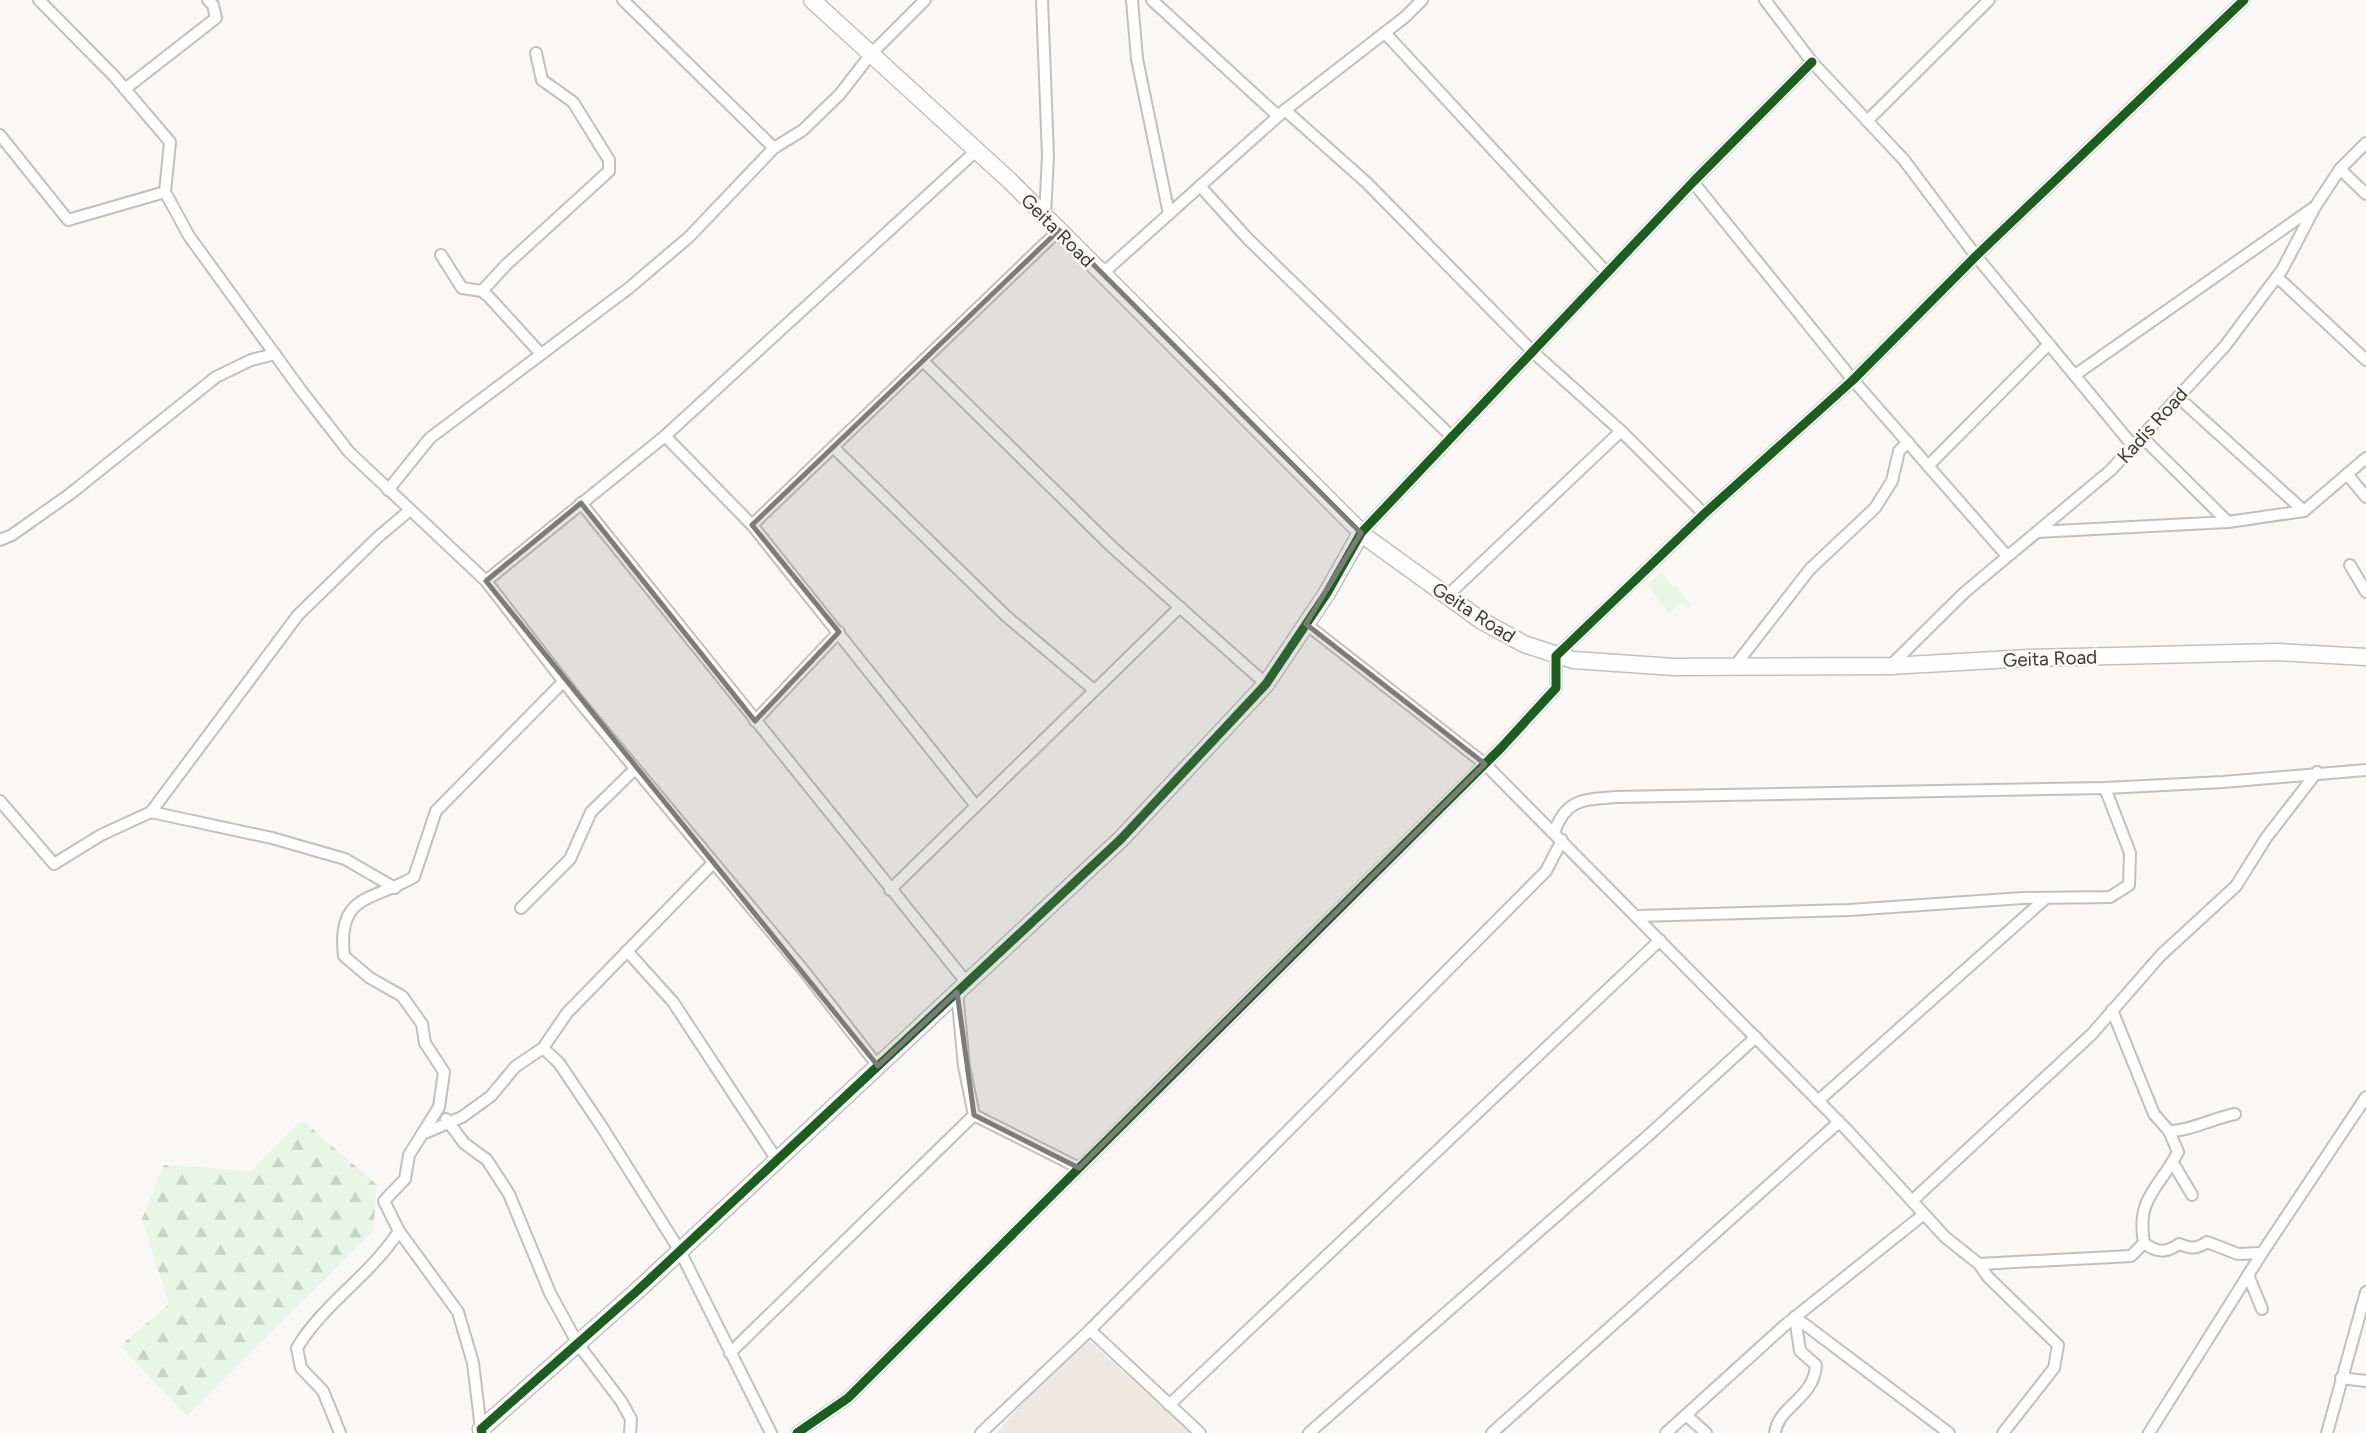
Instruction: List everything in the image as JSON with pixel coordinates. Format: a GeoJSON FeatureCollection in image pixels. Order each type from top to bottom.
{"type":"FeatureCollection","features":[{"type":"Feature","properties":{"kind":"main road","name":"Geita Road"},"geometry":{"type":"LineString","coordinates":[[812,0],[977,150],[1045,216],[1361,533],[1447,596],[1513,639],[1556,656],[1674,667],[1890,666],[2029,658],[2277,652],[2366,657]]}},
{"type":"Feature","properties":{"kind":"main road"},"geometry":{"type":"LineString","coordinates":[[482,1431],[680,1251],[1121,839],[1266,684],[1307,624],[1361,533]]}},
{"type":"Feature","properties":{"kind":"street"},"geometry":{"type":"LineString","coordinates":[[39,0],[125,89],[170,142],[164,192],[189,236],[349,452],[486,581],[635,769],[804,971],[878,1066]]}},
{"type":"Feature","properties":{"kind":"street"},"geometry":{"type":"LineString","coordinates":[[125,89],[216,18],[213,5],[208,0]]}},
{"type":"Feature","properties":{"kind":"street"},"geometry":{"type":"LineString","coordinates":[[623,0],[774,148]]}},
{"type":"Feature","properties":{"kind":"street"},"geometry":{"type":"LineString","coordinates":[[388,490],[430,438],[629,288],[689,237],[774,148],[803,130],[840,94],[871,54],[925,0]]}},
{"type":"Feature","properties":{"kind":"street"},"geometry":{"type":"LineString","coordinates":[[1042,0],[1048,156],[1045,216]]}},
{"type":"Feature","properties":{"kind":"street"},"geometry":{"type":"LineString","coordinates":[[1132,0],[1138,58],[1169,214]]}},
{"type":"Feature","properties":{"kind":"street"},"geometry":{"type":"LineString","coordinates":[[1152,0],[1281,113],[1367,183],[1533,352],[1621,431],[1704,513]]}},
{"type":"Feature","properties":{"kind":"street"},"geometry":{"type":"LineString","coordinates":[[1102,274],[1281,113],[1385,33],[1422,0]]}},
{"type":"Feature","properties":{"kind":"street"},"geometry":{"type":"LineString","coordinates":[[1765,0],[1812,62],[1904,160],[1976,256],[2133,446]]}},
{"type":"Feature","properties":{"kind":"street"},"geometry":{"type":"LineString","coordinates":[[1867,121],[1989,0]]}},
{"type":"Feature","properties":{"kind":"street"},"geometry":{"type":"LineString","coordinates":[[797,1433],[848,1398],[1485,764],[1556,688],[1556,656],[1704,513],[1853,380],[1976,256],[2244,0]]}},
{"type":"Feature","properties":{"kind":"street"},"geometry":{"type":"LineString","coordinates":[[1385,33],[1607,273]]}},
{"type":"Feature","properties":{"kind":"street"},"geometry":{"type":"LineString","coordinates":[[482,291],[506,265],[601,181],[609,170],[609,160],[573,102],[542,80],[536,53]]}},
{"type":"Feature","properties":{"kind":"street"},"geometry":{"type":"LineString","coordinates":[[1361,533],[1693,182],[1812,62]]}},
{"type":"Feature","properties":{"kind":"street"},"geometry":{"type":"LineString","coordinates":[[0,135],[68,220],[164,192]]}},
{"type":"Feature","properties":{"kind":"street","name":"Kadis Road"},"geometry":{"type":"LineString","coordinates":[[1890,666],[2007,556],[2111,471],[2225,346],[2277,277],[2315,207],[2340,169],[2366,144]]}},
{"type":"Feature","properties":{"kind":"street"},"geometry":{"type":"LineString","coordinates":[[486,581],[665,436],[977,150]]}},
{"type":"Feature","properties":{"kind":"street"},"geometry":{"type":"LineString","coordinates":[[2340,169],[2366,194]]}},
{"type":"Feature","properties":{"kind":"street"},"geometry":{"type":"LineString","coordinates":[[1693,182],[1853,380],[2007,556]]}},
{"type":"Feature","properties":{"kind":"street"},"geometry":{"type":"LineString","coordinates":[[1200,186],[1248,239],[1451,437]]}},
{"type":"Feature","properties":{"kind":"street"},"geometry":{"type":"LineString","coordinates":[[2075,375],[2315,207]]}},
{"type":"Feature","properties":{"kind":"street"},"geometry":{"type":"LineString","coordinates":[[752,525],[1059,230]]}},
{"type":"Feature","properties":{"kind":"street"},"geometry":{"type":"LineString","coordinates":[[441,255],[462,288],[482,291],[541,354]]}},
{"type":"Feature","properties":{"kind":"street"},"geometry":{"type":"LineString","coordinates":[[2277,277],[2366,360]]}},
{"type":"Feature","properties":{"kind":"street"},"geometry":{"type":"LineString","coordinates":[[1929,465],[2049,344]]}},
{"type":"Feature","properties":{"kind":"street"},"geometry":{"type":"LineString","coordinates":[[0,540],[12,535],[70,494],[216,377],[251,360],[275,354]]}},
{"type":"Feature","properties":{"kind":"street"},"geometry":{"type":"LineString","coordinates":[[923,361],[1112,547],[1266,684]]}},
{"type":"Feature","properties":{"kind":"street"},"geometry":{"type":"LineString","coordinates":[[2178,397],[2304,512]]}},
{"type":"Feature","properties":{"kind":"street"},"geometry":{"type":"LineString","coordinates":[[1447,596],[1621,431]]}},
{"type":"Feature","properties":{"kind":"street"},"geometry":{"type":"LineString","coordinates":[[665,436],[752,525],[976,806]]}},
{"type":"Feature","properties":{"kind":"street"},"geometry":{"type":"LineString","coordinates":[[2141,436],[2228,522]]}},
{"type":"Feature","properties":{"kind":"street"},"geometry":{"type":"LineString","coordinates":[[1734,667],[1810,569],[1875,508],[1892,481],[1899,451],[1908,442]]}},
{"type":"Feature","properties":{"kind":"street"},"geometry":{"type":"LineString","coordinates":[[833,447],[1006,616],[1094,690]]}},
{"type":"Feature","properties":{"kind":"street"},"geometry":{"type":"LineString","coordinates":[[2037,532],[2228,522],[2304,512],[2366,458]]}},
{"type":"Feature","properties":{"kind":"street"},"geometry":{"type":"LineString","coordinates":[[2347,474],[2366,498]]}},
{"type":"Feature","properties":{"kind":"street"},"geometry":{"type":"LineString","coordinates":[[581,503],[890,890],[962,988],[964,1066],[974,1115]]}},
{"type":"Feature","properties":{"kind":"street"},"geometry":{"type":"LineString","coordinates":[[0,801],[54,864],[101,835],[150,812],[299,615],[378,537],[410,511]]}},
{"type":"Feature","properties":{"kind":"street"},"geometry":{"type":"LineString","coordinates":[[2350,565],[2366,592]]}},
{"type":"Feature","properties":{"kind":"street"},"geometry":{"type":"LineString","coordinates":[[890,890],[1180,607]]}},
{"type":"Feature","properties":{"kind":"street"},"geometry":{"type":"LineString","coordinates":[[1307,624],[1485,764],[1839,1122],[1945,1237],[1979,1264],[1988,1277],[2058,1345],[2059,1355],[2054,1368],[2003,1433]]}},
{"type":"Feature","properties":{"kind":"street"},"geometry":{"type":"LineString","coordinates":[[755,721],[839,632]]}},
{"type":"Feature","properties":{"kind":"street"},"geometry":{"type":"LineString","coordinates":[[482,1431],[473,1363],[458,1312],[399,1231],[384,1201],[405,1179],[409,1155],[439,1107],[444,1072],[425,1043],[422,1024],[402,996],[370,978],[344,956],[341,930],[349,911],[365,898],[395,888],[414,877],[436,811],[564,681]]}},
{"type":"Feature","properties":{"kind":"street"},"geometry":{"type":"LineString","coordinates":[[521,908],[569,859],[591,812],[635,769]]}},
{"type":"Feature","properties":{"kind":"street"},"geometry":{"type":"LineString","coordinates":[[981,1433],[1090,1329],[1546,871],[1558,836],[1562,812],[1579,800],[1616,797],[2105,788],[2223,782],[2366,769]]}},
{"type":"Feature","properties":{"kind":"street"},"geometry":{"type":"LineString","coordinates":[[1912,1201],[2092,1034],[2161,955],[2236,886],[2266,838],[2317,772]]}},
{"type":"Feature","properties":{"kind":"street"},"geometry":{"type":"LineString","coordinates":[[1637,916],[1849,910],[2046,898],[2110,897],[2129,885],[2130,853],[2105,788]]}},
{"type":"Feature","properties":{"kind":"street"},"geometry":{"type":"LineString","coordinates":[[150,812],[272,838],[345,859],[395,888]]}},
{"type":"Feature","properties":{"kind":"street"},"geometry":{"type":"LineString","coordinates":[[422,1135],[462,1116],[491,1096],[515,1067],[543,1048],[567,1013],[713,863]]}},
{"type":"Feature","properties":{"kind":"street"},"geometry":{"type":"LineString","coordinates":[[1818,1101],[2046,898]]}},
{"type":"Feature","properties":{"kind":"street"},"geometry":{"type":"LineString","coordinates":[[1169,1405],[1660,940]]}},
{"type":"Feature","properties":{"kind":"street"},"geometry":{"type":"LineString","coordinates":[[627,951],[673,1002],[777,1160]]}},
{"type":"Feature","properties":{"kind":"street"},"geometry":{"type":"LineString","coordinates":[[2112,1010],[2154,1114],[2169,1131],[2178,1152],[2173,1163],[2144,1201],[2141,1228],[2144,1242],[2154,1250],[2169,1251],[2179,1244],[2189,1248],[2199,1247],[2207,1241],[2238,1254],[2262,1252]]}},
{"type":"Feature","properties":{"kind":"street"},"geometry":{"type":"LineString","coordinates":[[1309,1433],[1651,1133],[1756,1037]]}},
{"type":"Feature","properties":{"kind":"street"},"geometry":{"type":"LineString","coordinates":[[543,1048],[559,1063],[680,1251],[771,1433]]}},
{"type":"Feature","properties":{"kind":"street"},"geometry":{"type":"LineString","coordinates":[[2149,1433],[2262,1252],[2366,1097]]}},
{"type":"Feature","properties":{"kind":"street"},"geometry":{"type":"LineString","coordinates":[[439,1107],[464,1143],[487,1160],[509,1194],[550,1293],[578,1344],[621,1401],[631,1419],[631,1433]]}},
{"type":"Feature","properties":{"kind":"street"},"geometry":{"type":"LineString","coordinates":[[2169,1131],[2183,1131],[2209,1119],[2235,1114]]}},
{"type":"Feature","properties":{"kind":"street"},"geometry":{"type":"LineString","coordinates":[[974,1115],[1079,1168]]}},
{"type":"Feature","properties":{"kind":"street"},"geometry":{"type":"LineString","coordinates":[[730,1353],[974,1115]]}},
{"type":"Feature","properties":{"kind":"street"},"geometry":{"type":"LineString","coordinates":[[1492,1433],[1839,1122]]}},
{"type":"Feature","properties":{"kind":"street"},"geometry":{"type":"LineString","coordinates":[[2173,1163],[2192,1195]]}},
{"type":"Feature","properties":{"kind":"street"},"geometry":{"type":"LineString","coordinates":[[1666,1433],[1795,1317],[1924,1214]]}},
{"type":"Feature","properties":{"kind":"street"},"geometry":{"type":"LineString","coordinates":[[340,1433],[323,1391],[301,1368],[297,1348],[308,1328],[354,1286],[399,1231]]}},
{"type":"Feature","properties":{"kind":"street"},"geometry":{"type":"LineString","coordinates":[[1979,1264],[2131,1256],[2144,1242]]}},
{"type":"Feature","properties":{"kind":"street"},"geometry":{"type":"LineString","coordinates":[[2248,1275],[2262,1309]]}},
{"type":"Feature","properties":{"kind":"street"},"geometry":{"type":"LineString","coordinates":[[2327,1433],[2366,1292]]}},
{"type":"Feature","properties":{"kind":"street"},"geometry":{"type":"LineString","coordinates":[[1775,1433],[1776,1425],[1807,1392],[1815,1378],[1816,1366],[1800,1351],[1795,1317]]}},
{"type":"Feature","properties":{"kind":"street"},"geometry":{"type":"LineString","coordinates":[[1795,1317],[1949,1433]]}},
{"type":"Feature","properties":{"kind":"street"},"geometry":{"type":"LineString","coordinates":[[1090,1329],[1200,1433]]}},
{"type":"Feature","properties":{"kind":"street"},"geometry":{"type":"LineString","coordinates":[[2341,1378],[2366,1381]]}},
{"type":"Feature","properties":{"kind":"street"},"geometry":{"type":"LineString","coordinates":[[1686,1415],[1706,1433]]}},
{"type":"Feature","properties":{"kind":"highlighted area"},"geometry":{"type":"Polygon","coordinates":[[[1059,230],[1361,533],[1306,624],[1485,764],[1079,1168],[974,1115],[957,992],[878,1066],[486,581],[581,503],[755,721],[839,632],[752,525],[1059,230]]]}},
{"type":"Feature","properties":{"kind":"shaded area"},"geometry":{"type":"Polygon","coordinates":[[[1084,1336],[1190,1433],[996,1433],[1084,1336]]]}},
{"type":"Feature","properties":{"kind":"green space"},"geometry":{"type":"Polygon","coordinates":[[[1662,573],[1691,606],[1687,609],[1682,603],[1669,613],[1647,584],[1662,573]]]}},
{"type":"Feature","properties":{"kind":"green space"},"geometry":{"type":"Polygon","coordinates":[[[302,1120],[377,1185],[373,1231],[187,1416],[120,1346],[169,1304],[142,1219],[164,1165],[251,1171],[302,1120]]]}},
{"type":"Feature","properties":{"kind":"cycle path"},"geometry":{"type":"LineString","coordinates":[[797,1433],[848,1398],[1501,748],[1556,688],[1556,656],[1704,514],[1853,380],[1976,256],[2244,0]]}},
{"type":"Feature","properties":{"kind":"cycle path"},"geometry":{"type":"LineString","coordinates":[[482,1433],[481,1429],[637,1291],[1121,839],[1266,684],[1327,593],[1361,533],[1693,182],[1812,62]]}}]}
